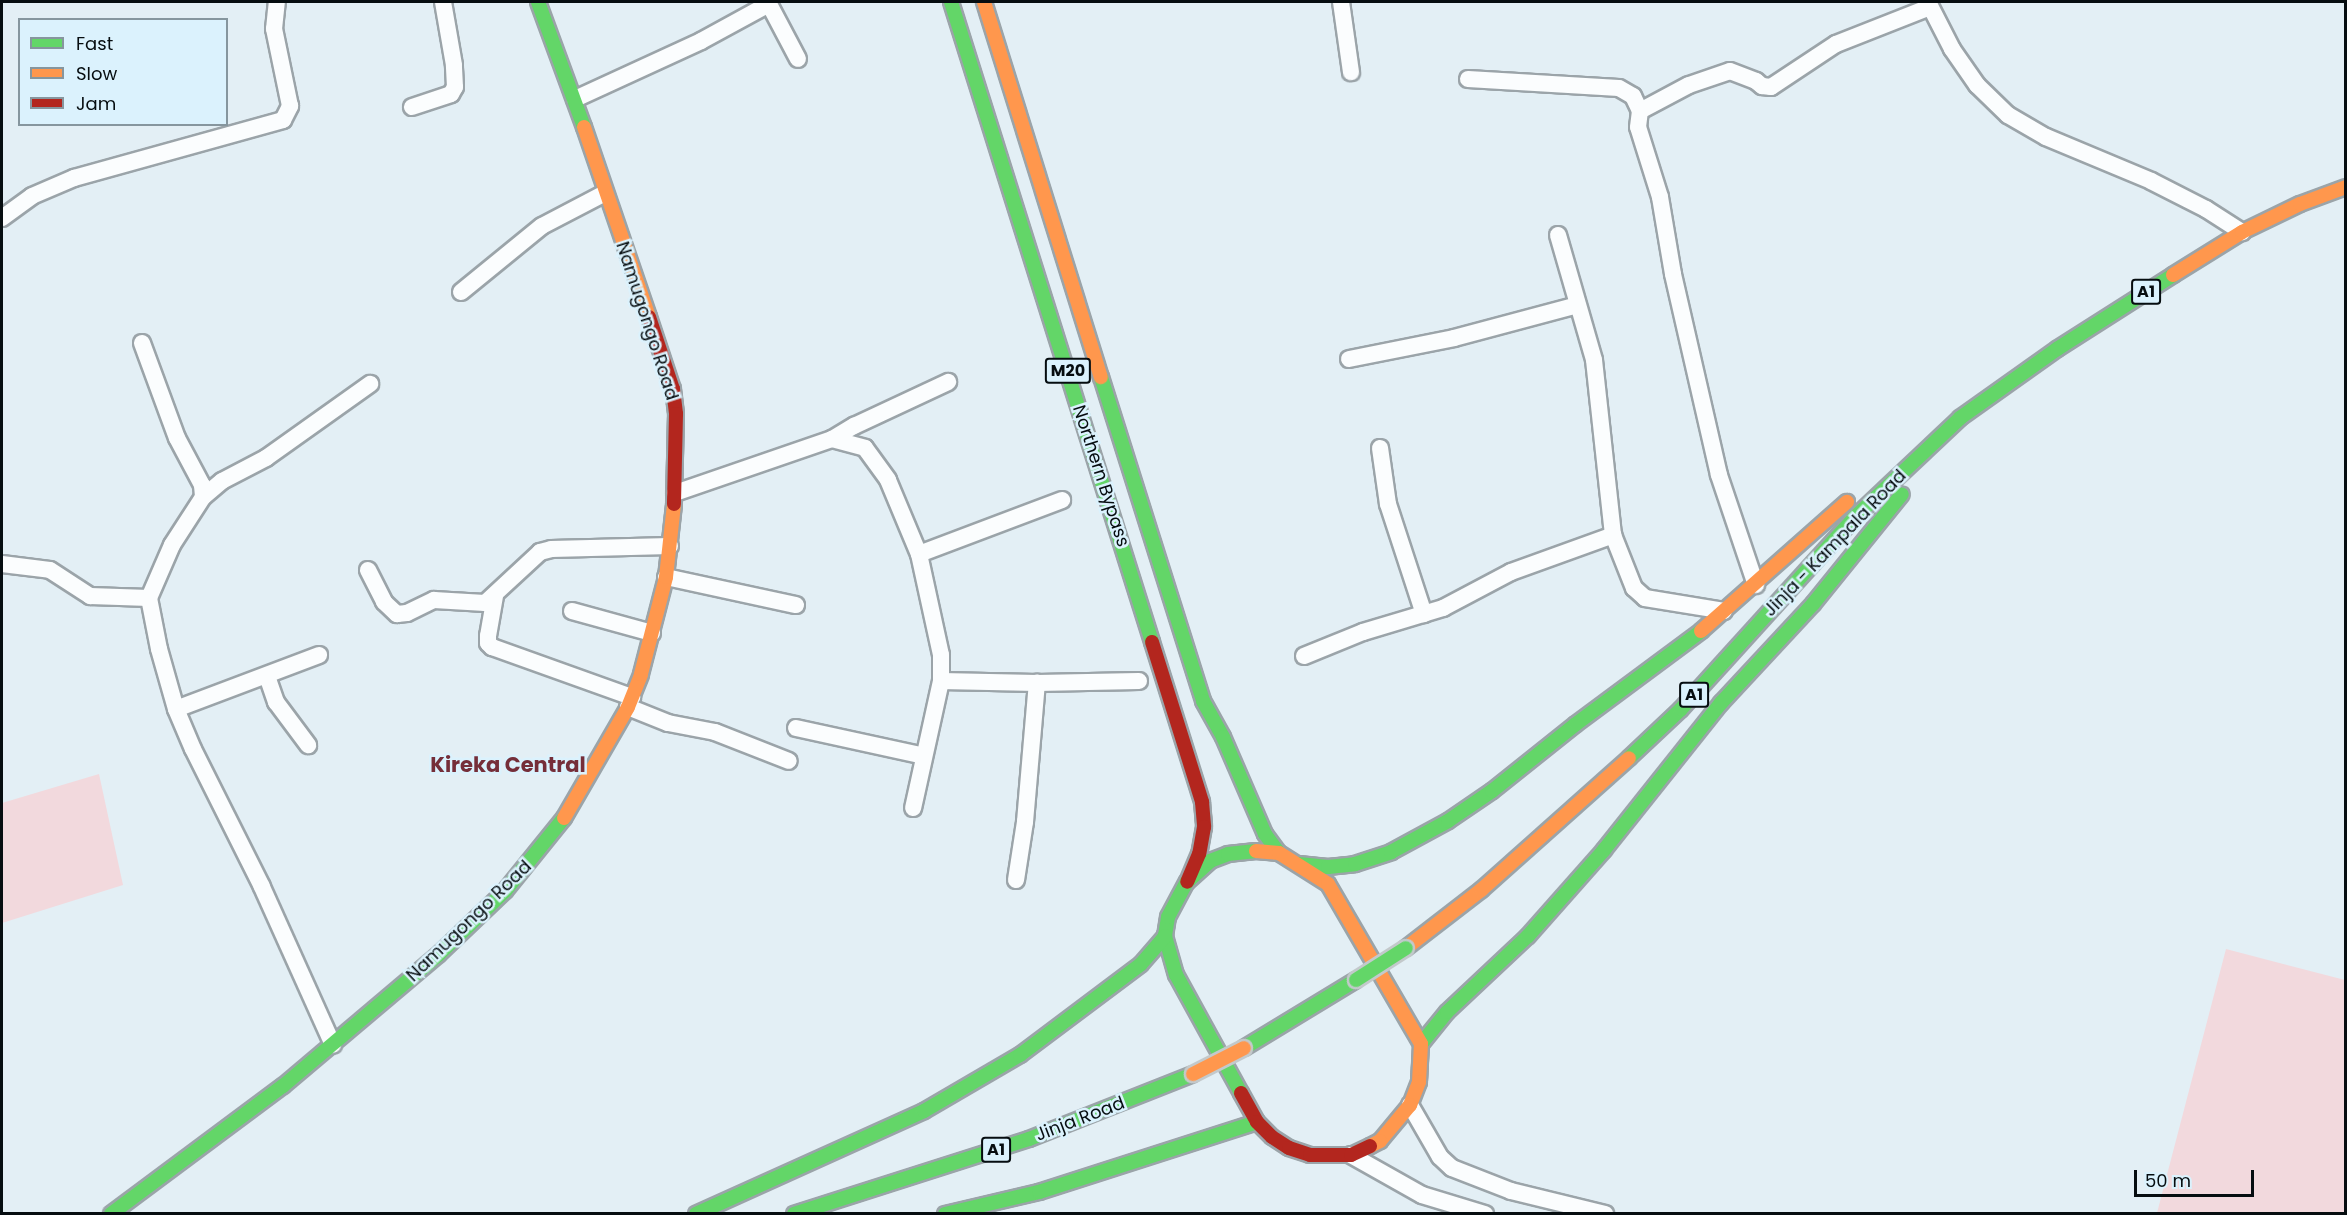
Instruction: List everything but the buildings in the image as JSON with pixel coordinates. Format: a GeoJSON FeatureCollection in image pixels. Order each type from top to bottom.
{"type":"FeatureCollection","features":[{"type":"Feature","properties":{"kind":"main road","name":"Namugongo Road"},"geometry":{"type":"LineString","coordinates":[[111,1214],[283,1086],[438,955],[530,864],[574,805],[630,702],[652,633],[666,577],[675,493],[676,414],[673,389],[575,99],[538,2]]}},
{"type":"Feature","properties":{"kind":"main road","name":"Northern Bypass"},"geometry":{"type":"LineString","coordinates":[[951,2],[1202,802],[1204,827],[1199,854],[1187,882]]}},
{"type":"Feature","properties":{"kind":"main road","name":"Northern Bypass"},"geometry":{"type":"LineString","coordinates":[[984,2],[1021,125],[1108,390],[1203,701],[1223,737],[1262,826],[1280,853]]}},
{"type":"Feature","properties":{"kind":"main road","name":"Jinja - Kampala Road"},"geometry":{"type":"LineString","coordinates":[[1193,1074],[1244,1048],[1356,980],[1406,948],[1481,890],[1576,808],[1681,709],[1854,518],[1960,418],[2057,349],[2242,232],[2300,204],[2346,188]]}},
{"type":"Feature","properties":{"kind":"main road"},"geometry":{"type":"LineString","coordinates":[[1887,467],[1930,435],[1960,418]]}},
{"type":"Feature","properties":{"kind":"main road"},"geometry":{"type":"LineString","coordinates":[[1420,1044],[1447,1012],[1528,936],[1604,850],[1721,703],[1813,604],[1960,418]]}},
{"type":"Feature","properties":{"kind":"main road"},"geometry":{"type":"LineString","coordinates":[[1297,864],[1328,867],[1355,864],[1391,852],[1448,821],[1492,791],[1576,724],[1678,651],[1855,496]]}},
{"type":"Feature","properties":{"kind":"main road"},"geometry":{"type":"LineString","coordinates":[[1256,851],[1280,853],[1328,884],[1420,1044],[1419,1082],[1410,1105],[1380,1141],[1351,1155],[1310,1155],[1289,1148],[1272,1137],[1257,1122],[1176,975],[1165,936],[1168,917],[1187,882],[1210,861],[1228,854],[1256,851]]}},
{"type":"Feature","properties":{"kind":"main road"},"geometry":{"type":"LineString","coordinates":[[696,1214],[924,1111],[1020,1055],[1140,964],[1165,936]]}},
{"type":"Feature","properties":{"kind":"main road","name":"Jinja Road"},"geometry":{"type":"LineString","coordinates":[[794,1214],[1029,1139],[1193,1074]]}},
{"type":"Feature","properties":{"kind":"main road"},"geometry":{"type":"LineString","coordinates":[[945,1214],[1039,1192],[1257,1122]]}},
{"type":"Feature","properties":{"kind":"street"},"geometry":{"type":"LineString","coordinates":[[2,218],[48,188],[74,178],[283,120],[290,106],[274,29],[277,2]]}},
{"type":"Feature","properties":{"kind":"street"},"geometry":{"type":"LineString","coordinates":[[412,107],[451,94],[455,87],[454,65],[443,2]]}},
{"type":"Feature","properties":{"kind":"street"},"geometry":{"type":"LineString","coordinates":[[1341,2],[1351,72]]}},
{"type":"Feature","properties":{"kind":"street"},"geometry":{"type":"LineString","coordinates":[[575,99],[701,41],[769,4],[798,60]]}},
{"type":"Feature","properties":{"kind":"street"},"geometry":{"type":"LineString","coordinates":[[1640,111],[1689,85],[1730,70],[1762,86],[1771,87],[1836,44],[1929,4],[1952,49],[1977,85],[2008,115],[2046,137],[2151,181],[2206,209],[2242,232]]}},
{"type":"Feature","properties":{"kind":"street"},"geometry":{"type":"LineString","coordinates":[[1468,79],[1619,87],[1633,96],[1640,111],[1638,127],[1660,197],[1673,274],[1719,475],[1756,585]]}},
{"type":"Feature","properties":{"kind":"street"},"geometry":{"type":"LineString","coordinates":[[461,292],[542,226],[605,193]]}},
{"type":"Feature","properties":{"kind":"street"},"geometry":{"type":"LineString","coordinates":[[1558,236],[1594,360],[1613,535],[1634,588],[1645,598],[1724,611]]}},
{"type":"Feature","properties":{"kind":"street"},"geometry":{"type":"LineString","coordinates":[[1349,359],[1454,338],[1578,305]]}},
{"type":"Feature","properties":{"kind":"street"},"geometry":{"type":"LineString","coordinates":[[142,343],[177,438],[202,485],[203,497]]}},
{"type":"Feature","properties":{"kind":"street"},"geometry":{"type":"LineString","coordinates":[[675,493],[832,439],[854,426],[948,382]]}},
{"type":"Feature","properties":{"kind":"street"},"geometry":{"type":"LineString","coordinates":[[333,1045],[262,887],[176,709],[149,598],[172,545],[203,497],[222,482],[266,458],[370,384]]}},
{"type":"Feature","properties":{"kind":"street"},"geometry":{"type":"LineString","coordinates":[[832,439],[865,448],[888,480],[919,554],[941,655],[940,681],[913,808]]}},
{"type":"Feature","properties":{"kind":"street"},"geometry":{"type":"LineString","coordinates":[[1380,448],[1388,504],[1424,614]]}},
{"type":"Feature","properties":{"kind":"street"},"geometry":{"type":"LineString","coordinates":[[919,554],[1062,500]]}},
{"type":"Feature","properties":{"kind":"street"},"geometry":{"type":"LineString","coordinates":[[1304,656],[1363,632],[1443,608],[1511,572],[1613,535]]}},
{"type":"Feature","properties":{"kind":"street"},"geometry":{"type":"LineString","coordinates":[[368,570],[384,602],[397,614],[407,613],[434,600],[485,603],[540,552],[551,549],[670,546]]}},
{"type":"Feature","properties":{"kind":"street"},"geometry":{"type":"LineString","coordinates":[[2,564],[50,570],[90,596],[149,598]]}},
{"type":"Feature","properties":{"kind":"street"},"geometry":{"type":"LineString","coordinates":[[666,577],[796,604]]}},
{"type":"Feature","properties":{"kind":"street"},"geometry":{"type":"LineString","coordinates":[[495,596],[488,636],[488,643],[492,647],[630,702],[668,723],[715,732],[789,761]]}},
{"type":"Feature","properties":{"kind":"street"},"geometry":{"type":"LineString","coordinates":[[572,611],[652,633]]}},
{"type":"Feature","properties":{"kind":"street"},"geometry":{"type":"LineString","coordinates":[[176,709],[319,655]]}},
{"type":"Feature","properties":{"kind":"street"},"geometry":{"type":"LineString","coordinates":[[267,676],[276,702],[308,745]]}},
{"type":"Feature","properties":{"kind":"street"},"geometry":{"type":"LineString","coordinates":[[940,681],[1037,683],[1139,681]]}},
{"type":"Feature","properties":{"kind":"street"},"geometry":{"type":"LineString","coordinates":[[1016,880],[1026,811],[1037,683]]}},
{"type":"Feature","properties":{"kind":"street"},"geometry":{"type":"LineString","coordinates":[[796,728],[924,756]]}},
{"type":"Feature","properties":{"kind":"street"},"geometry":{"type":"LineString","coordinates":[[1410,1105],[1440,1157],[1452,1168],[1512,1191],[1605,1214]]}},
{"type":"Feature","properties":{"kind":"street"},"geometry":{"type":"LineString","coordinates":[[1351,1155],[1422,1196],[1485,1214]]}},
{"type":"Feature","properties":{"kind":"shaded area"},"geometry":{"type":"Polygon","coordinates":[[[99,774],[123,885],[2,923],[2,803],[99,774]]]}},
{"type":"Feature","properties":{"kind":"shaded area"},"geometry":{"type":"Polygon","coordinates":[[[2226,949],[2345,980],[2345,1213],[2157,1213],[2226,949]]]}},
{"type":"Feature","properties":{"kind":"traffic: fast"},"geometry":{"type":"LineString","coordinates":[[538,2],[584,127]]}},
{"type":"Feature","properties":{"kind":"traffic: fast"},"geometry":{"type":"LineString","coordinates":[[951,2],[1152,642]]}},
{"type":"Feature","properties":{"kind":"traffic: fast"},"geometry":{"type":"LineString","coordinates":[[1629,758],[1681,709],[1854,518],[1960,418],[2057,349],[2173,275]]}},
{"type":"Feature","properties":{"kind":"traffic: fast"},"geometry":{"type":"LineString","coordinates":[[1101,377],[1203,701],[1223,737],[1265,834],[1279,853]]}},
{"type":"Feature","properties":{"kind":"traffic: fast"},"geometry":{"type":"LineString","coordinates":[[1421,1044],[1447,1012],[1528,936],[1604,850],[1721,703],[1813,604],[1902,494]]}},
{"type":"Feature","properties":{"kind":"traffic: fast"},"geometry":{"type":"LineString","coordinates":[[1299,864],[1328,867],[1355,864],[1391,852],[1448,821],[1492,791],[1576,724],[1701,631]]}},
{"type":"Feature","properties":{"kind":"traffic: fast"},"geometry":{"type":"LineString","coordinates":[[111,1214],[283,1086],[438,955],[505,891],[564,818]]}},
{"type":"Feature","properties":{"kind":"traffic: fast"},"geometry":{"type":"LineString","coordinates":[[1241,1093],[1176,975],[1165,936],[1168,917],[1187,882],[1210,861],[1228,854],[1256,851]]}},
{"type":"Feature","properties":{"kind":"traffic: fast"},"geometry":{"type":"LineString","coordinates":[[696,1214],[924,1111],[1020,1055],[1141,964],[1165,936]]}},
{"type":"Feature","properties":{"kind":"traffic: fast"},"geometry":{"type":"LineString","coordinates":[[1356,980],[1406,948]]}},
{"type":"Feature","properties":{"kind":"traffic: fast"},"geometry":{"type":"LineString","coordinates":[[1244,1048],[1356,980]]}},
{"type":"Feature","properties":{"kind":"traffic: fast"},"geometry":{"type":"LineString","coordinates":[[794,1214],[1029,1139],[1193,1074]]}},
{"type":"Feature","properties":{"kind":"traffic: fast"},"geometry":{"type":"LineString","coordinates":[[945,1214],[1039,1192],[1257,1122]]}},
{"type":"Feature","properties":{"kind":"traffic: slow"},"geometry":{"type":"LineString","coordinates":[[984,2],[1101,377]]}},
{"type":"Feature","properties":{"kind":"traffic: slow"},"geometry":{"type":"LineString","coordinates":[[584,127],[649,317]]}},
{"type":"Feature","properties":{"kind":"traffic: slow"},"geometry":{"type":"LineString","coordinates":[[2173,275],[2242,232],[2300,204],[2346,187]]}},
{"type":"Feature","properties":{"kind":"traffic: slow"},"geometry":{"type":"LineString","coordinates":[[1701,631],[1847,502]]}},
{"type":"Feature","properties":{"kind":"traffic: slow"},"geometry":{"type":"LineString","coordinates":[[564,818],[628,707],[641,674],[666,577],[674,504]]}},
{"type":"Feature","properties":{"kind":"traffic: slow"},"geometry":{"type":"LineString","coordinates":[[1406,948],[1481,890],[1629,758]]}},
{"type":"Feature","properties":{"kind":"traffic: slow"},"geometry":{"type":"LineString","coordinates":[[1256,851],[1279,853],[1328,884],[1421,1044],[1419,1082],[1410,1105],[1380,1141],[1370,1146]]}},
{"type":"Feature","properties":{"kind":"traffic: slow"},"geometry":{"type":"LineString","coordinates":[[1193,1074],[1244,1048]]}},
{"type":"Feature","properties":{"kind":"traffic: jam"},"geometry":{"type":"LineString","coordinates":[[649,317],[673,389],[676,414],[674,504]]}},
{"type":"Feature","properties":{"kind":"traffic: jam"},"geometry":{"type":"LineString","coordinates":[[1152,642],[1202,802],[1204,827],[1199,854],[1187,882]]}},
{"type":"Feature","properties":{"kind":"traffic: jam"},"geometry":{"type":"LineString","coordinates":[[1241,1093],[1257,1122],[1272,1137],[1289,1148],[1310,1155],[1351,1155],[1370,1146]]}},
{"type":"Feature","properties":{"kind":"district","name":"Kireka Central"},"geometry":{"type":"Point","coordinates":[508,765]}}]}
